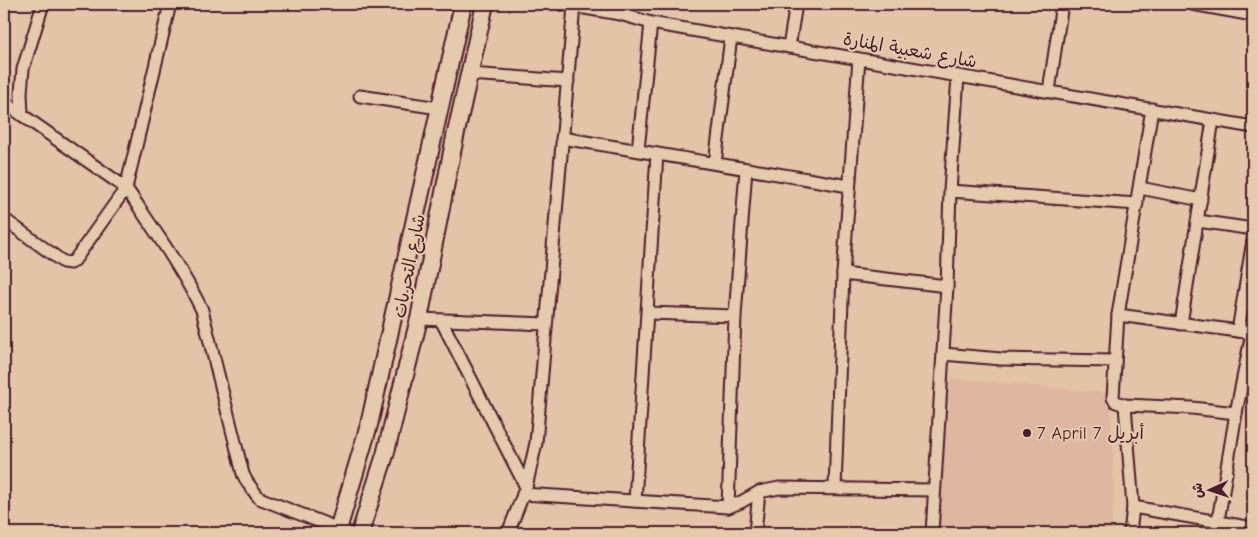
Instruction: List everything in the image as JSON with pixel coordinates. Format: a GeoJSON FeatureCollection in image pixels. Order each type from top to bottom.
{"type":"FeatureCollection","features":[{"type":"Feature","properties":{"kind":"main road","name":"شارع التحريات"},"geometry":{"type":"LineString","coordinates":[[342,532],[370,425],[463,4]]}},
{"type":"Feature","properties":{"kind":"main road","name":"شارع التحريات"},"geometry":{"type":"LineString","coordinates":[[360,533],[385,455],[419,319],[455,137],[485,4]]}},
{"type":"Feature","properties":{"kind":"street"},"geometry":{"type":"LineString","coordinates":[[22,115],[24,69],[42,4]]}},
{"type":"Feature","properties":{"kind":"street"},"geometry":{"type":"LineString","coordinates":[[4,219],[63,262],[70,263],[74,261],[126,188],[170,4]]}},
{"type":"Feature","properties":{"kind":"street","name":"شارع شعبية المنارة"},"geometry":{"type":"LineString","coordinates":[[561,4],[620,14],[651,23],[1253,127]]}},
{"type":"Feature","properties":{"kind":"street"},"geometry":{"type":"LineString","coordinates":[[606,4],[620,14]]}},
{"type":"Feature","properties":{"kind":"street"},"geometry":{"type":"LineString","coordinates":[[789,47],[796,4]]}},
{"type":"Feature","properties":{"kind":"street"},"geometry":{"type":"LineString","coordinates":[[1049,92],[1062,4]]}},
{"type":"Feature","properties":{"kind":"street"},"geometry":{"type":"LineString","coordinates":[[1192,4],[1253,15]]}},
{"type":"Feature","properties":{"kind":"street"},"geometry":{"type":"LineString","coordinates":[[508,533],[524,490],[536,443],[574,6]]}},
{"type":"Feature","properties":{"kind":"street"},"geometry":{"type":"LineString","coordinates":[[638,150],[651,23]]}},
{"type":"Feature","properties":{"kind":"street"},"geometry":{"type":"LineString","coordinates":[[715,163],[731,37]]}},
{"type":"Feature","properties":{"kind":"street"},"geometry":{"type":"LineString","coordinates":[[835,488],[843,274],[859,59]]}},
{"type":"Feature","properties":{"kind":"street"},"geometry":{"type":"LineString","coordinates":[[469,74],[568,80]]}},
{"type":"Feature","properties":{"kind":"street"},"geometry":{"type":"LineString","coordinates":[[932,533],[958,76]]}},
{"type":"Feature","properties":{"kind":"street"},"geometry":{"type":"LineString","coordinates":[[360,96],[439,108]]}},
{"type":"Feature","properties":{"kind":"street"},"geometry":{"type":"LineString","coordinates":[[4,102],[126,188],[184,277],[202,310],[241,464],[247,482],[259,498],[342,532]]}},
{"type":"Feature","properties":{"kind":"street"},"geometry":{"type":"LineString","coordinates":[[1152,109],[1118,315],[1113,398],[1116,402],[1125,405],[1192,408],[1236,413]]}},
{"type":"Feature","properties":{"kind":"street"},"geometry":{"type":"LineString","coordinates":[[1181,324],[1214,120]]}},
{"type":"Feature","properties":{"kind":"street"},"geometry":{"type":"LineString","coordinates":[[562,138],[849,186]]}},
{"type":"Feature","properties":{"kind":"street"},"geometry":{"type":"LineString","coordinates":[[635,501],[657,154]]}},
{"type":"Feature","properties":{"kind":"street"},"geometry":{"type":"LineString","coordinates":[[728,507],[735,316],[746,169]]}},
{"type":"Feature","properties":{"kind":"street"},"geometry":{"type":"LineString","coordinates":[[1140,188],[1201,200]]}},
{"type":"Feature","properties":{"kind":"street"},"geometry":{"type":"LineString","coordinates":[[950,191],[1137,204]]}},
{"type":"Feature","properties":{"kind":"street"},"geometry":{"type":"LineString","coordinates":[[1198,221],[1253,229]]}},
{"type":"Feature","properties":{"kind":"street"},"geometry":{"type":"LineString","coordinates":[[1238,331],[1253,240]]}},
{"type":"Feature","properties":{"kind":"street"},"geometry":{"type":"LineString","coordinates":[[843,274],[947,286]]}},
{"type":"Feature","properties":{"kind":"street"},"geometry":{"type":"LineString","coordinates":[[648,313],[735,316]]}},
{"type":"Feature","properties":{"kind":"street"},"geometry":{"type":"LineString","coordinates":[[1118,315],[1253,333],[1236,413],[1217,527]]}},
{"type":"Feature","properties":{"kind":"street"},"geometry":{"type":"LineString","coordinates":[[419,319],[546,324]]}},
{"type":"Feature","properties":{"kind":"street"},"geometry":{"type":"LineString","coordinates":[[441,320],[524,490]]}},
{"type":"Feature","properties":{"kind":"street"},"geometry":{"type":"LineString","coordinates":[[943,354],[1001,359],[1115,362]]}},
{"type":"Feature","properties":{"kind":"street"},"geometry":{"type":"LineString","coordinates":[[1125,405],[1133,506],[1130,533]]}},
{"type":"Feature","properties":{"kind":"street"},"geometry":{"type":"LineString","coordinates":[[524,490],[635,501],[728,507],[759,492],[779,488],[934,490]]}},
{"type":"Feature","properties":{"kind":"street"},"geometry":{"type":"LineString","coordinates":[[756,533],[759,492]]}},
{"type":"Feature","properties":{"kind":"street"},"geometry":{"type":"LineString","coordinates":[[1133,506],[1217,527],[1253,528]]}},
{"type":"Feature","properties":{"kind":"shaded area","name":"7 April 7 أبريل"},"geometry":{"type":"Polygon","coordinates":[[[946,378],[1111,393],[1114,496],[1111,533],[936,533],[946,378]]]}},
{"type":"Feature","properties":{"kind":"place","name":"7 April 7 أبريل"},"geometry":{"type":"Point","coordinates":[1027,433]}}]}
